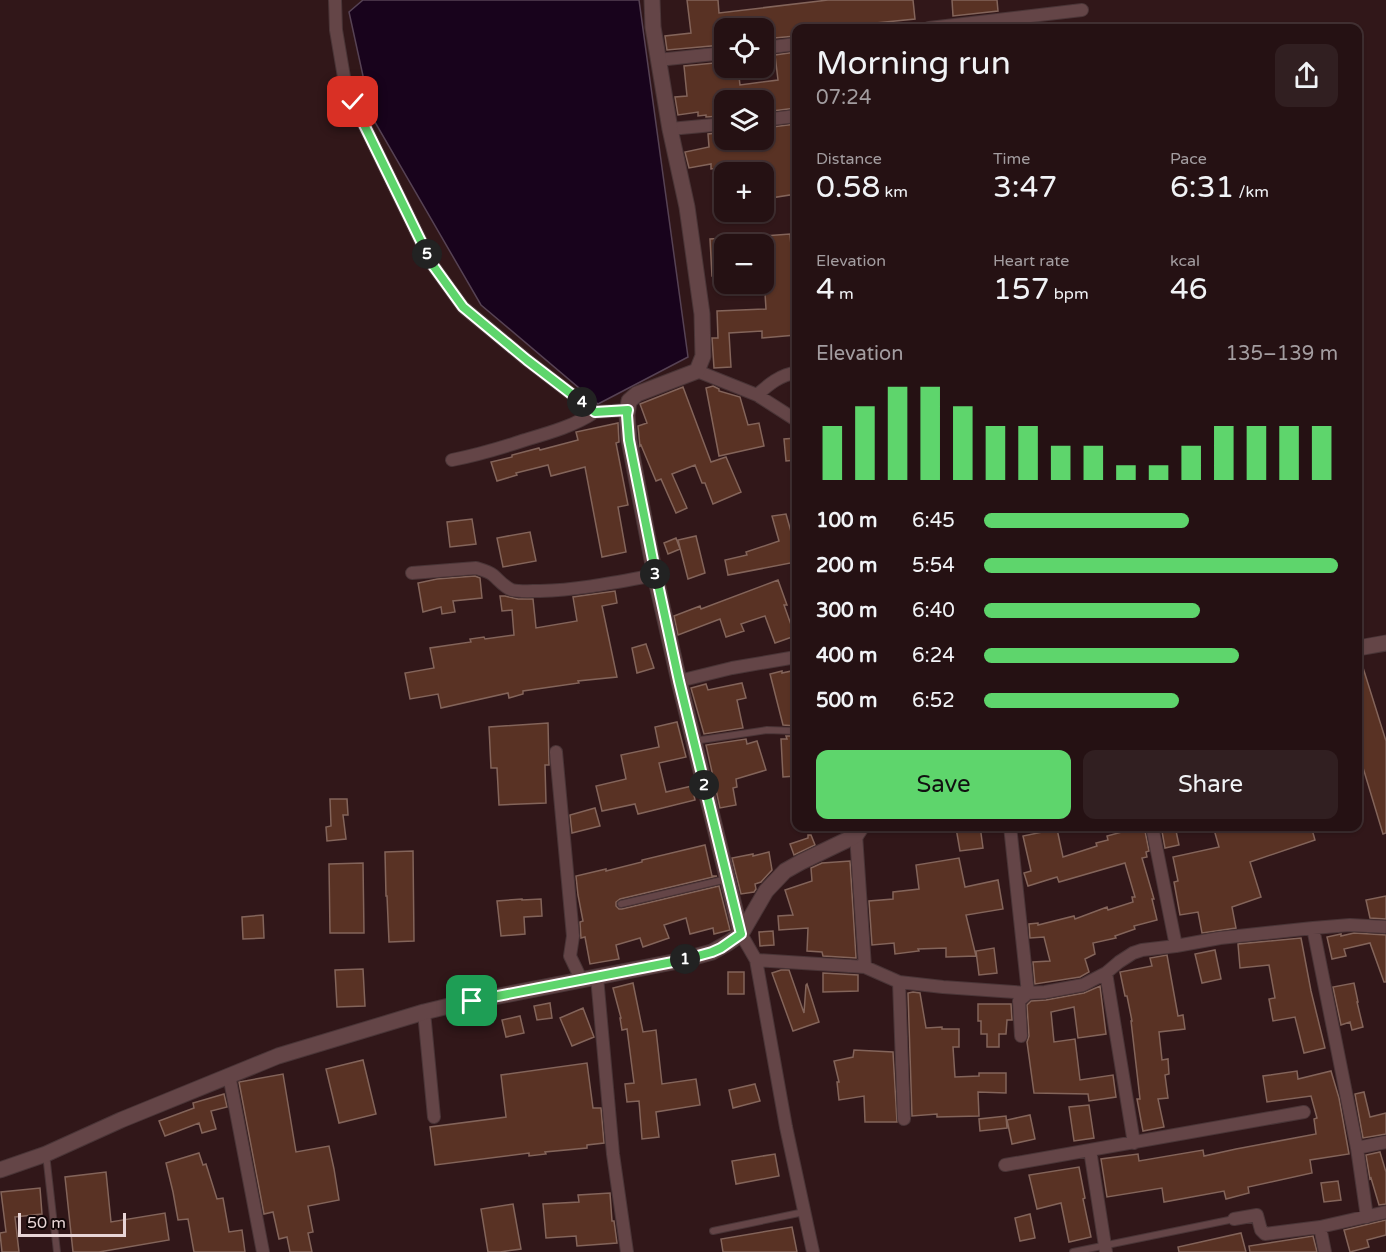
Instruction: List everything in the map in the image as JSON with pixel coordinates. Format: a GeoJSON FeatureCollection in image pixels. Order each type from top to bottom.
{"type":"FeatureCollection","features":[{"type":"Feature","properties":{"kind":"street"},"geometry":{"type":"LineString","coordinates":[[334,0],[336,30],[345,83],[432,264],[463,307],[595,412]]}},
{"type":"Feature","properties":{"kind":"street"},"geometry":{"type":"LineString","coordinates":[[652,0],[658,60],[669,129],[687,207],[702,314],[703,356],[697,371]]}},
{"type":"Feature","properties":{"kind":"street"},"geometry":{"type":"LineString","coordinates":[[964,24],[1082,10]]}},
{"type":"Feature","properties":{"kind":"street"},"geometry":{"type":"LineString","coordinates":[[774,47],[792,44]]}},
{"type":"Feature","properties":{"kind":"street"},"geometry":{"type":"LineString","coordinates":[[658,60],[714,54]]}},
{"type":"Feature","properties":{"kind":"street"},"geometry":{"type":"LineString","coordinates":[[774,119],[792,116]]}},
{"type":"Feature","properties":{"kind":"street"},"geometry":{"type":"LineString","coordinates":[[669,129],[714,125]]}},
{"type":"Feature","properties":{"kind":"street"},"geometry":{"type":"LineString","coordinates":[[792,417],[757,395],[697,371],[636,393],[629,401],[627,415],[629,440],[679,681],[741,934],[756,960],[786,1127],[813,1252]]}},
{"type":"Feature","properties":{"kind":"street"},"geometry":{"type":"LineString","coordinates":[[757,395],[767,386],[788,373],[792,373]]}},
{"type":"Feature","properties":{"kind":"street"},"geometry":{"type":"LineString","coordinates":[[452,460],[485,453],[543,435],[581,421],[595,412],[628,410]]}},
{"type":"Feature","properties":{"kind":"street"},"geometry":{"type":"LineString","coordinates":[[412,573],[476,568],[485,570],[510,590],[522,591],[555,591],[598,586],[656,575]]}},
{"type":"Feature","properties":{"kind":"street"},"geometry":{"type":"LineString","coordinates":[[1362,647],[1386,643]]}},
{"type":"Feature","properties":{"kind":"street"},"geometry":{"type":"LineString","coordinates":[[679,681],[732,668],[792,658]]}},
{"type":"Feature","properties":{"kind":"street"},"geometry":{"type":"LineString","coordinates":[[556,752],[573,936],[570,956],[581,979]]}},
{"type":"Feature","properties":{"kind":"street"},"geometry":{"type":"LineString","coordinates":[[0,1170],[46,1154],[278,1056],[424,1012],[683,960],[712,952],[741,934],[766,891],[785,871],[851,838],[859,831]]}},
{"type":"Feature","properties":{"kind":"street"},"geometry":{"type":"LineString","coordinates":[[859,831],[865,967]]}},
{"type":"Feature","properties":{"kind":"street"},"geometry":{"type":"LineString","coordinates":[[1011,831],[1028,993]]}},
{"type":"Feature","properties":{"kind":"street"},"geometry":{"type":"LineString","coordinates":[[1153,831],[1176,946]]}},
{"type":"Feature","properties":{"kind":"street"},"geometry":{"type":"LineString","coordinates":[[756,960],[865,967],[899,982],[1028,993],[1083,985],[1106,973],[1133,953],[1152,948],[1313,928],[1350,925],[1386,927]]}},
{"type":"Feature","properties":{"kind":"street"},"geometry":{"type":"LineString","coordinates":[[1313,928],[1357,1148],[1367,1217]]}},
{"type":"Feature","properties":{"kind":"street"},"geometry":{"type":"LineString","coordinates":[[1106,973],[1134,1143]]}},
{"type":"Feature","properties":{"kind":"street"},"geometry":{"type":"LineString","coordinates":[[597,977],[614,1154],[627,1252]]}},
{"type":"Feature","properties":{"kind":"street"},"geometry":{"type":"LineString","coordinates":[[899,982],[904,1119]]}},
{"type":"Feature","properties":{"kind":"street"},"geometry":{"type":"LineString","coordinates":[[1022,1036],[1019,1001],[1028,993]]}},
{"type":"Feature","properties":{"kind":"street"},"geometry":{"type":"LineString","coordinates":[[424,1012],[434,1117]]}},
{"type":"Feature","properties":{"kind":"street"},"geometry":{"type":"LineString","coordinates":[[229,1075],[263,1252]]}},
{"type":"Feature","properties":{"kind":"street"},"geometry":{"type":"LineString","coordinates":[[1005,1165],[1304,1112]]}},
{"type":"Feature","properties":{"kind":"street"},"geometry":{"type":"LineString","coordinates":[[1357,1148],[1386,1142]]}},
{"type":"Feature","properties":{"kind":"street"},"geometry":{"type":"LineString","coordinates":[[1090,1150],[1106,1249]]}},
{"type":"Feature","properties":{"kind":"street"},"geometry":{"type":"LineString","coordinates":[[1234,1219],[1257,1215],[1261,1230],[1265,1234],[1320,1227],[1386,1212]]}},
{"type":"Feature","properties":{"kind":"street"},"geometry":{"type":"LineString","coordinates":[[1320,1227],[1325,1252]]}},
{"type":"Feature","properties":{"kind":"lane"},"geometry":{"type":"LineString","coordinates":[[694,741],[767,730],[792,731]]}},
{"type":"Feature","properties":{"kind":"lane"},"geometry":{"type":"LineString","coordinates":[[621,904],[727,879]]}},
{"type":"Feature","properties":{"kind":"lane"},"geometry":{"type":"LineString","coordinates":[[46,1154],[57,1252]]}},
{"type":"Feature","properties":{"kind":"lane"},"geometry":{"type":"LineString","coordinates":[[713,1231],[805,1212]]}},
{"type":"Feature","properties":{"kind":"lane"},"geometry":{"type":"LineString","coordinates":[[1073,1252],[1106,1249],[1234,1219]]}},
{"type":"Feature","properties":{"kind":"shaded area"},"geometry":{"type":"Polygon","coordinates":[[[363,0],[639,0],[688,357],[598,404],[481,305],[372,117],[349,12],[363,0]]]}},
{"type":"Feature","properties":{"kind":"building"},"geometry":{"type":"Polygon","coordinates":[[[687,0],[718,0],[719,13],[828,0],[913,0],[915,19],[866,24],[792,24],[792,36],[774,38],[774,18],[714,18],[714,46],[667,50],[665,36],[691,33],[687,0]]]}},
{"type":"Feature","properties":{"kind":"building"},"geometry":{"type":"Polygon","coordinates":[[[952,0],[997,0],[998,11],[953,16],[952,0]]]}},
{"type":"Feature","properties":{"kind":"building"},"geometry":{"type":"Polygon","coordinates":[[[792,53],[792,108],[774,111],[774,90],[714,90],[714,116],[698,116],[698,112],[678,115],[675,97],[687,96],[684,66],[714,63],[714,78],[739,78],[740,85],[778,80],[775,55],[792,53]]]}},
{"type":"Feature","properties":{"kind":"building"},"geometry":{"type":"Polygon","coordinates":[[[792,124],[792,195],[774,197],[774,162],[714,162],[714,169],[711,169],[711,164],[689,168],[685,152],[709,147],[708,134],[714,133],[714,150],[774,150],[774,127],[792,124]]]}},
{"type":"Feature","properties":{"kind":"building"},"geometry":{"type":"Polygon","coordinates":[[[790,234],[792,335],[762,338],[762,331],[729,333],[731,367],[714,368],[712,338],[718,338],[717,311],[766,309],[765,294],[774,294],[774,235],[790,234]]]}},
{"type":"Feature","properties":{"kind":"building"},"geometry":{"type":"Polygon","coordinates":[[[710,239],[714,239],[714,276],[712,276],[710,239]]]}},
{"type":"Feature","properties":{"kind":"building"},"geometry":{"type":"Polygon","coordinates":[[[713,386],[719,391],[740,397],[748,425],[759,423],[764,446],[719,456],[706,388],[713,386]]]}},
{"type":"Feature","properties":{"kind":"building"},"geometry":{"type":"Polygon","coordinates":[[[683,387],[711,462],[726,457],[741,492],[713,504],[695,465],[672,474],[687,508],[676,513],[661,479],[656,481],[640,446],[638,426],[647,423],[640,404],[683,387]]]}},
{"type":"Feature","properties":{"kind":"building"},"geometry":{"type":"Polygon","coordinates":[[[618,423],[619,442],[616,443],[628,505],[618,507],[626,552],[602,557],[585,467],[551,476],[548,465],[516,473],[517,475],[497,481],[491,462],[539,448],[540,450],[578,440],[576,432],[618,423]]]}},
{"type":"Feature","properties":{"kind":"building"},"geometry":{"type":"Polygon","coordinates":[[[792,438],[792,460],[786,461],[784,439],[792,438]]]}},
{"type":"Feature","properties":{"kind":"building"},"geometry":{"type":"Polygon","coordinates":[[[786,514],[792,535],[792,563],[728,575],[725,560],[747,555],[746,552],[779,541],[772,516],[786,514]]]}},
{"type":"Feature","properties":{"kind":"building"},"geometry":{"type":"Polygon","coordinates":[[[472,519],[476,544],[450,547],[447,522],[472,519]]]}},
{"type":"Feature","properties":{"kind":"building"},"geometry":{"type":"Polygon","coordinates":[[[530,532],[536,561],[503,567],[497,538],[530,532]]]}},
{"type":"Feature","properties":{"kind":"building"},"geometry":{"type":"Polygon","coordinates":[[[696,536],[705,573],[688,579],[678,540],[696,536]]]}},
{"type":"Feature","properties":{"kind":"building"},"geometry":{"type":"Polygon","coordinates":[[[676,538],[680,549],[668,554],[664,543],[676,538]]]}},
{"type":"Feature","properties":{"kind":"building"},"geometry":{"type":"Polygon","coordinates":[[[475,576],[480,578],[482,598],[453,601],[455,612],[442,614],[441,607],[423,612],[418,583],[475,576]]]}},
{"type":"Feature","properties":{"kind":"building"},"geometry":{"type":"Polygon","coordinates":[[[778,580],[787,605],[784,605],[792,628],[792,637],[775,643],[765,616],[741,624],[744,631],[726,637],[720,619],[678,635],[674,616],[700,606],[701,609],[778,580]]]}},
{"type":"Feature","properties":{"kind":"building"},"geometry":{"type":"Polygon","coordinates":[[[615,591],[617,603],[602,606],[617,677],[523,691],[523,694],[509,698],[508,693],[441,708],[438,694],[410,699],[405,673],[434,668],[430,648],[471,642],[470,639],[514,635],[512,610],[502,611],[500,596],[533,599],[536,628],[577,621],[573,597],[615,591]]]}},
{"type":"Feature","properties":{"kind":"building"},"geometry":{"type":"Polygon","coordinates":[[[646,644],[654,668],[637,673],[632,648],[646,644]]]}},
{"type":"Feature","properties":{"kind":"building"},"geometry":{"type":"Polygon","coordinates":[[[1362,664],[1386,741],[1386,833],[1383,834],[1362,764],[1362,664]]]}},
{"type":"Feature","properties":{"kind":"building"},"geometry":{"type":"Polygon","coordinates":[[[782,671],[782,673],[792,671],[792,726],[783,725],[770,674],[782,671]]]}},
{"type":"Feature","properties":{"kind":"building"},"geometry":{"type":"Polygon","coordinates":[[[742,683],[746,698],[737,700],[743,728],[704,734],[691,688],[706,684],[708,690],[742,683]]]}},
{"type":"Feature","properties":{"kind":"building"},"geometry":{"type":"Polygon","coordinates":[[[677,722],[686,757],[659,763],[666,792],[692,786],[695,800],[638,814],[635,804],[602,811],[596,786],[626,779],[621,755],[659,747],[655,727],[677,722]]]}},
{"type":"Feature","properties":{"kind":"building"},"geometry":{"type":"Polygon","coordinates":[[[548,723],[549,765],[545,765],[546,803],[499,805],[497,768],[491,768],[489,727],[548,723]]]}},
{"type":"Feature","properties":{"kind":"building"},"geometry":{"type":"Polygon","coordinates":[[[786,736],[792,736],[792,776],[783,777],[781,739],[787,739],[786,736]]]}},
{"type":"Feature","properties":{"kind":"building"},"geometry":{"type":"Polygon","coordinates":[[[746,739],[747,744],[757,741],[766,770],[736,779],[737,787],[733,788],[736,805],[720,808],[706,745],[746,739]]]}},
{"type":"Feature","properties":{"kind":"building"},"geometry":{"type":"Polygon","coordinates":[[[330,799],[347,799],[348,815],[343,815],[346,839],[327,841],[326,827],[331,826],[330,799]]]}},
{"type":"Feature","properties":{"kind":"building"},"geometry":{"type":"Polygon","coordinates":[[[595,808],[600,826],[572,833],[570,815],[595,808]]]}},
{"type":"Feature","properties":{"kind":"building"},"geometry":{"type":"Polygon","coordinates":[[[957,831],[981,831],[983,848],[960,851],[957,831]]]}},
{"type":"Feature","properties":{"kind":"building"},"geometry":{"type":"Polygon","coordinates":[[[1057,831],[1063,857],[1097,846],[1096,843],[1108,840],[1107,836],[1126,831],[1145,831],[1149,851],[1146,852],[1147,857],[1142,858],[1154,899],[1152,899],[1157,920],[1134,926],[1135,929],[1115,936],[1116,938],[1093,943],[1095,954],[1085,959],[1089,972],[1080,977],[1035,984],[1033,962],[1050,961],[1044,937],[1030,938],[1029,924],[1038,923],[1038,925],[1074,916],[1075,919],[1107,907],[1108,910],[1133,902],[1132,897],[1135,897],[1125,863],[1059,882],[1057,877],[1028,886],[1024,873],[1031,871],[1023,836],[1057,831]]]}},
{"type":"Feature","properties":{"kind":"building"},"geometry":{"type":"Polygon","coordinates":[[[1162,831],[1176,831],[1179,845],[1165,848],[1162,831]]]}},
{"type":"Feature","properties":{"kind":"building"},"geometry":{"type":"Polygon","coordinates":[[[1214,831],[1312,831],[1315,840],[1250,862],[1261,897],[1232,907],[1236,928],[1202,933],[1198,912],[1180,915],[1174,882],[1178,881],[1173,857],[1219,847],[1214,831]]]}},
{"type":"Feature","properties":{"kind":"building"},"geometry":{"type":"Polygon","coordinates":[[[808,835],[811,835],[815,845],[794,855],[790,844],[808,838],[808,835]]]}},
{"type":"Feature","properties":{"kind":"building"},"geometry":{"type":"Polygon","coordinates":[[[705,845],[712,876],[717,876],[620,899],[616,902],[616,906],[622,909],[719,886],[730,930],[714,934],[713,928],[690,934],[686,918],[664,925],[669,938],[643,947],[640,938],[616,945],[619,959],[590,964],[585,937],[581,938],[580,922],[583,921],[576,876],[606,869],[606,871],[705,845]]]}},
{"type":"Feature","properties":{"kind":"building"},"geometry":{"type":"Polygon","coordinates":[[[413,851],[414,941],[389,942],[385,852],[413,851]]]}},
{"type":"Feature","properties":{"kind":"building"},"geometry":{"type":"Polygon","coordinates":[[[769,852],[772,870],[761,882],[755,884],[754,892],[741,894],[732,858],[769,852]]]}},
{"type":"Feature","properties":{"kind":"building"},"geometry":{"type":"Polygon","coordinates":[[[959,858],[965,887],[998,880],[1003,909],[966,915],[976,956],[946,957],[946,948],[918,949],[919,951],[895,954],[894,943],[872,945],[869,901],[893,899],[893,892],[919,889],[916,865],[959,858]]]}},
{"type":"Feature","properties":{"kind":"building"},"geometry":{"type":"Polygon","coordinates":[[[850,861],[856,958],[823,956],[822,952],[807,951],[808,928],[779,930],[778,916],[793,915],[785,890],[812,881],[811,868],[822,863],[850,861]]]}},
{"type":"Feature","properties":{"kind":"building"},"geometry":{"type":"Polygon","coordinates":[[[363,863],[364,933],[330,933],[329,864],[363,863]]]}},
{"type":"Feature","properties":{"kind":"building"},"geometry":{"type":"Polygon","coordinates":[[[1386,896],[1386,919],[1370,918],[1366,900],[1386,896]]]}},
{"type":"Feature","properties":{"kind":"building"},"geometry":{"type":"Polygon","coordinates":[[[541,899],[542,916],[524,917],[525,934],[501,936],[497,901],[541,899]]]}},
{"type":"Feature","properties":{"kind":"building"},"geometry":{"type":"Polygon","coordinates":[[[263,915],[264,938],[243,939],[242,917],[263,915]]]}},
{"type":"Feature","properties":{"kind":"building"},"geometry":{"type":"Polygon","coordinates":[[[773,931],[774,945],[760,946],[759,932],[773,931]]]}},
{"type":"Feature","properties":{"kind":"building"},"geometry":{"type":"Polygon","coordinates":[[[1354,933],[1386,935],[1386,982],[1384,982],[1370,943],[1344,949],[1346,956],[1332,959],[1327,937],[1354,933]]]}},
{"type":"Feature","properties":{"kind":"building"},"geometry":{"type":"Polygon","coordinates":[[[1301,938],[1325,1048],[1304,1053],[1295,1017],[1273,1021],[1269,999],[1275,998],[1269,965],[1240,968],[1238,944],[1301,938]]]}},
{"type":"Feature","properties":{"kind":"building"},"geometry":{"type":"Polygon","coordinates":[[[994,948],[997,973],[979,975],[976,951],[994,948]]]}},
{"type":"Feature","properties":{"kind":"building"},"geometry":{"type":"Polygon","coordinates":[[[1215,950],[1221,979],[1202,983],[1195,954],[1215,950]]]}},
{"type":"Feature","properties":{"kind":"building"},"geometry":{"type":"Polygon","coordinates":[[[1167,955],[1178,1016],[1183,1015],[1185,1029],[1159,1032],[1162,1060],[1168,1059],[1169,1074],[1165,1075],[1168,1098],[1158,1099],[1164,1127],[1143,1131],[1137,1099],[1140,1099],[1132,1021],[1120,972],[1152,966],[1150,958],[1167,955]]]}},
{"type":"Feature","properties":{"kind":"building"},"geometry":{"type":"Polygon","coordinates":[[[363,969],[365,1006],[337,1007],[335,970],[363,969]]]}},
{"type":"Feature","properties":{"kind":"building"},"geometry":{"type":"Polygon","coordinates":[[[789,970],[804,1013],[807,984],[819,1022],[793,1031],[772,973],[789,970]]]}},
{"type":"Feature","properties":{"kind":"building"},"geometry":{"type":"Polygon","coordinates":[[[728,972],[744,972],[744,994],[728,994],[728,972]]]}},
{"type":"Feature","properties":{"kind":"building"},"geometry":{"type":"Polygon","coordinates":[[[823,973],[858,975],[858,991],[823,992],[823,973]]]}},
{"type":"Feature","properties":{"kind":"building"},"geometry":{"type":"Polygon","coordinates":[[[633,983],[643,1032],[656,1030],[662,1084],[696,1079],[700,1105],[656,1112],[659,1137],[642,1139],[639,1101],[627,1102],[625,1084],[634,1083],[627,1029],[622,1030],[613,988],[633,983]]]}},
{"type":"Feature","properties":{"kind":"building"},"geometry":{"type":"Polygon","coordinates":[[[1354,983],[1363,1027],[1352,1030],[1350,1022],[1341,1025],[1333,987],[1354,983]]]}},
{"type":"Feature","properties":{"kind":"building"},"geometry":{"type":"Polygon","coordinates":[[[1100,986],[1106,1034],[1078,1038],[1074,1007],[1051,1012],[1054,1042],[1075,1039],[1080,1080],[1113,1075],[1116,1097],[1089,1101],[1088,1094],[1034,1093],[1027,1042],[1029,1036],[1027,1005],[1031,1001],[1084,993],[1100,986]]]}},
{"type":"Feature","properties":{"kind":"building"},"geometry":{"type":"Polygon","coordinates":[[[908,993],[920,993],[926,1028],[959,1029],[959,1047],[953,1047],[955,1077],[979,1076],[979,1073],[1006,1073],[1006,1093],[978,1092],[979,1116],[937,1117],[937,1114],[912,1116],[908,993]]]}},
{"type":"Feature","properties":{"kind":"building"},"geometry":{"type":"Polygon","coordinates":[[[550,1003],[552,1018],[537,1020],[534,1006],[550,1003]]]}},
{"type":"Feature","properties":{"kind":"building"},"geometry":{"type":"Polygon","coordinates":[[[978,1004],[1011,1004],[1012,1020],[1007,1020],[1006,1034],[999,1034],[999,1047],[987,1047],[987,1034],[981,1034],[981,1021],[978,1021],[978,1004]]]}},
{"type":"Feature","properties":{"kind":"building"},"geometry":{"type":"Polygon","coordinates":[[[583,1008],[594,1037],[572,1046],[560,1018],[583,1008]]]}},
{"type":"Feature","properties":{"kind":"building"},"geometry":{"type":"Polygon","coordinates":[[[520,1016],[524,1033],[506,1037],[502,1020],[520,1016]]]}},
{"type":"Feature","properties":{"kind":"building"},"geometry":{"type":"Polygon","coordinates":[[[854,1050],[893,1052],[897,1122],[865,1122],[864,1096],[839,1100],[837,1082],[839,1082],[834,1061],[853,1057],[854,1050]]]}},
{"type":"Feature","properties":{"kind":"building"},"geometry":{"type":"Polygon","coordinates":[[[363,1060],[376,1114],[339,1123],[326,1069],[363,1060]]]}},
{"type":"Feature","properties":{"kind":"building"},"geometry":{"type":"Polygon","coordinates":[[[587,1063],[593,1108],[601,1108],[604,1143],[587,1145],[587,1148],[545,1152],[546,1154],[529,1156],[529,1153],[435,1165],[430,1127],[506,1117],[501,1075],[587,1063]]]}},
{"type":"Feature","properties":{"kind":"building"},"geometry":{"type":"Polygon","coordinates":[[[1297,1071],[1298,1079],[1331,1071],[1339,1098],[1349,1154],[1310,1160],[1312,1173],[1248,1187],[1249,1193],[1226,1199],[1224,1191],[1164,1202],[1162,1188],[1107,1197],[1101,1159],[1138,1154],[1139,1161],[1203,1150],[1204,1156],[1316,1134],[1314,1119],[1317,1118],[1311,1096],[1267,1102],[1263,1076],[1297,1071]]]}},
{"type":"Feature","properties":{"kind":"building"},"geometry":{"type":"Polygon","coordinates":[[[283,1074],[296,1152],[329,1146],[334,1169],[339,1200],[308,1206],[313,1232],[308,1233],[312,1252],[290,1252],[287,1237],[279,1239],[273,1212],[264,1214],[239,1082],[283,1074]]]}},
{"type":"Feature","properties":{"kind":"building"},"geometry":{"type":"Polygon","coordinates":[[[755,1084],[760,1101],[733,1108],[729,1090],[755,1084]]]}},
{"type":"Feature","properties":{"kind":"building"},"geometry":{"type":"Polygon","coordinates":[[[1364,1092],[1370,1117],[1386,1113],[1386,1134],[1363,1138],[1355,1094],[1364,1092]]]}},
{"type":"Feature","properties":{"kind":"building"},"geometry":{"type":"Polygon","coordinates":[[[224,1094],[227,1107],[211,1111],[216,1129],[202,1133],[199,1123],[165,1136],[159,1121],[194,1108],[193,1103],[224,1094]]]}},
{"type":"Feature","properties":{"kind":"building"},"geometry":{"type":"Polygon","coordinates":[[[1089,1105],[1094,1138],[1074,1141],[1069,1107],[1089,1105]]]}},
{"type":"Feature","properties":{"kind":"building"},"geometry":{"type":"Polygon","coordinates":[[[1030,1115],[1035,1139],[1012,1144],[1007,1120],[1030,1115]]]}},
{"type":"Feature","properties":{"kind":"building"},"geometry":{"type":"Polygon","coordinates":[[[1006,1116],[1007,1128],[980,1131],[979,1119],[1006,1116]]]}},
{"type":"Feature","properties":{"kind":"building"},"geometry":{"type":"Polygon","coordinates":[[[1380,1152],[1386,1172],[1386,1204],[1379,1205],[1370,1179],[1366,1155],[1380,1152]]]}},
{"type":"Feature","properties":{"kind":"building"},"geometry":{"type":"Polygon","coordinates":[[[199,1153],[203,1165],[206,1164],[217,1199],[223,1198],[229,1232],[242,1230],[245,1252],[194,1252],[188,1219],[178,1220],[166,1163],[199,1153]]]}},
{"type":"Feature","properties":{"kind":"building"},"geometry":{"type":"Polygon","coordinates":[[[775,1154],[779,1176],[736,1184],[732,1161],[775,1154]]]}},
{"type":"Feature","properties":{"kind":"building"},"geometry":{"type":"Polygon","coordinates":[[[1079,1167],[1091,1237],[1069,1242],[1061,1203],[1037,1209],[1029,1175],[1079,1167]]]}},
{"type":"Feature","properties":{"kind":"building"},"geometry":{"type":"Polygon","coordinates":[[[106,1172],[111,1222],[165,1213],[169,1240],[99,1252],[73,1252],[65,1177],[106,1172]]]}},
{"type":"Feature","properties":{"kind":"building"},"geometry":{"type":"Polygon","coordinates":[[[1338,1181],[1341,1200],[1324,1202],[1321,1183],[1338,1181]]]}},
{"type":"Feature","properties":{"kind":"building"},"geometry":{"type":"Polygon","coordinates":[[[40,1188],[42,1214],[15,1217],[19,1252],[2,1252],[0,1233],[6,1232],[1,1192],[40,1188]]]}},
{"type":"Feature","properties":{"kind":"building"},"geometry":{"type":"Polygon","coordinates":[[[610,1193],[612,1221],[614,1221],[617,1243],[577,1246],[576,1236],[546,1238],[543,1204],[579,1202],[578,1195],[610,1193]]]}},
{"type":"Feature","properties":{"kind":"building"},"geometry":{"type":"Polygon","coordinates":[[[513,1204],[521,1249],[488,1252],[481,1209],[513,1204]]]}},
{"type":"Feature","properties":{"kind":"building"},"geometry":{"type":"Polygon","coordinates":[[[1030,1214],[1035,1238],[1020,1241],[1015,1218],[1030,1214]]]}},
{"type":"Feature","properties":{"kind":"building"},"geometry":{"type":"Polygon","coordinates":[[[1386,1220],[1386,1235],[1367,1240],[1369,1247],[1350,1252],[1344,1230],[1386,1220]]]}},
{"type":"Feature","properties":{"kind":"building"},"geometry":{"type":"Polygon","coordinates":[[[792,1227],[797,1252],[723,1252],[721,1239],[792,1227]]]}},
{"type":"Feature","properties":{"kind":"building"},"geometry":{"type":"Polygon","coordinates":[[[1241,1233],[1246,1252],[1179,1252],[1178,1247],[1241,1233]]]}},
{"type":"Feature","properties":{"kind":"building"},"geometry":{"type":"Polygon","coordinates":[[[1313,1236],[1317,1252],[1250,1252],[1249,1246],[1313,1236]]]}},
{"type":"Feature","properties":{"kind":"route"},"geometry":{"type":"LineString","coordinates":[[353,102],[432,264],[463,307],[595,412],[628,410],[629,440],[656,575],[679,681],[741,934],[721,948],[683,960],[472,1001]]}}]}
